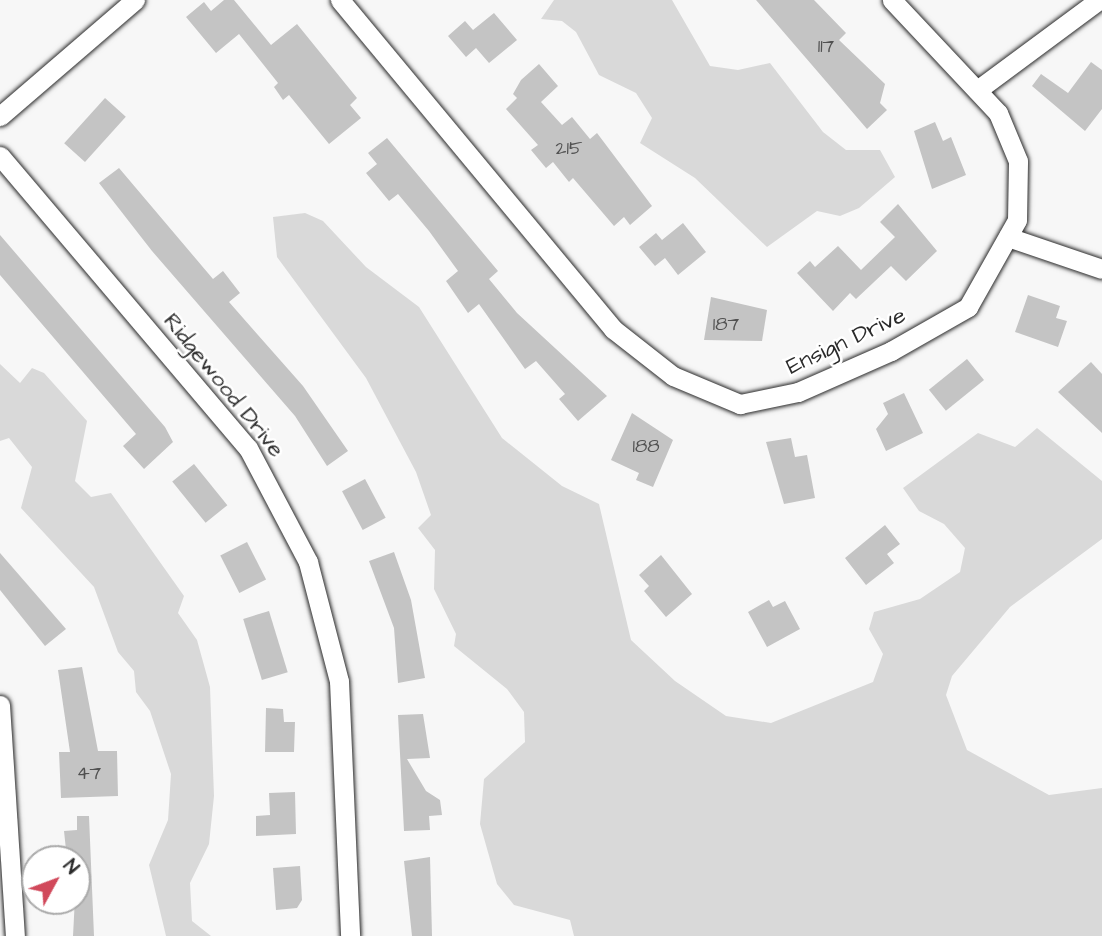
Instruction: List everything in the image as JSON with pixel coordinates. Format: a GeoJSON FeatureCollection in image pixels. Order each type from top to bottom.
{"type":"FeatureCollection","features":[{"type":"Feature","properties":{"kind":"street"},"geometry":{"type":"LineString","coordinates":[[0,116],[135,0]]}},
{"type":"Feature","properties":{"kind":"street","name":"Ensign Drive"},"geometry":{"type":"LineString","coordinates":[[340,0],[612,329],[673,376],[740,404],[797,392],[891,352],[968,307],[1017,220],[1018,161],[998,113],[980,88],[892,0]]}},
{"type":"Feature","properties":{"kind":"street"},"geometry":{"type":"LineString","coordinates":[[980,88],[1099,0]]}},
{"type":"Feature","properties":{"kind":"street","name":"Ridgewood Drive"},"geometry":{"type":"LineString","coordinates":[[0,156],[248,448],[284,508],[311,573],[339,681],[350,936]]}},
{"type":"Feature","properties":{"kind":"street"},"geometry":{"type":"LineString","coordinates":[[1008,237],[1102,269]]}},
{"type":"Feature","properties":{"kind":"street"},"geometry":{"type":"LineString","coordinates":[[0,705],[15,936]]}},
{"type":"Feature","properties":{"kind":"shaded area"},"geometry":{"type":"Polygon","coordinates":[[[554,0],[672,0],[710,66],[738,70],[770,63],[823,132],[846,150],[880,150],[895,177],[859,208],[840,216],[817,211],[767,247],[695,178],[640,143],[652,118],[636,93],[599,75],[576,32],[562,21],[541,19],[554,0]]]}},
{"type":"Feature","properties":{"kind":"shaded area"},"geometry":{"type":"Polygon","coordinates":[[[305,213],[323,221],[366,267],[419,307],[502,438],[562,486],[599,504],[631,640],[675,681],[726,716],[771,723],[873,682],[883,654],[869,629],[874,612],[920,599],[960,572],[965,548],[944,524],[919,511],[903,488],[978,433],[1015,447],[1037,428],[1102,481],[1102,539],[1010,607],[952,676],[946,695],[967,750],[1049,795],[1102,788],[1102,936],[574,936],[570,920],[514,905],[497,884],[480,824],[484,779],[525,742],[524,712],[507,689],[454,646],[456,634],[434,589],[435,550],[418,528],[431,515],[416,472],[366,378],[277,257],[273,217],[305,213]]]}},
{"type":"Feature","properties":{"kind":"shaded area"},"geometry":{"type":"Polygon","coordinates":[[[0,364],[20,383],[32,368],[44,373],[87,421],[75,481],[91,497],[111,493],[184,596],[178,613],[197,640],[210,687],[214,796],[209,844],[190,883],[192,921],[211,936],[166,936],[149,865],[168,820],[171,774],[150,711],[136,692],[134,671],[118,652],[94,587],[21,508],[32,467],[9,438],[0,441],[0,364]]]}},
{"type":"Feature","properties":{"kind":"building"},"geometry":{"type":"Polygon","coordinates":[[[224,0],[234,0],[271,45],[297,24],[357,98],[350,105],[361,118],[329,144],[289,95],[283,100],[274,87],[278,83],[239,34],[216,53],[186,17],[204,2],[211,11],[224,0]]]}},
{"type":"Feature","properties":{"kind":"building"},"geometry":{"type":"Polygon","coordinates":[[[756,0],[814,0],[846,33],[839,40],[885,84],[880,103],[887,110],[867,129],[756,0]]]}},
{"type":"Feature","properties":{"kind":"building"},"geometry":{"type":"Polygon","coordinates":[[[494,13],[517,40],[489,63],[476,48],[466,57],[448,36],[465,21],[473,30],[494,13]]]}},
{"type":"Feature","properties":{"kind":"building"},"geometry":{"type":"Polygon","coordinates":[[[1091,62],[1102,70],[1102,109],[1085,131],[1032,86],[1041,74],[1068,93],[1091,62]]]}},
{"type":"Feature","properties":{"kind":"building"},"geometry":{"type":"Polygon","coordinates":[[[539,64],[558,86],[541,102],[562,125],[572,117],[590,139],[597,133],[652,206],[630,225],[624,217],[614,226],[573,178],[569,182],[553,162],[546,168],[531,150],[538,145],[506,109],[517,98],[513,94],[521,80],[539,64]]]}},
{"type":"Feature","properties":{"kind":"building"},"geometry":{"type":"Polygon","coordinates":[[[105,98],[126,117],[85,162],[64,143],[105,98]]]}},
{"type":"Feature","properties":{"kind":"building"},"geometry":{"type":"Polygon","coordinates":[[[935,122],[943,141],[951,137],[966,175],[932,189],[914,131],[935,122]]]}},
{"type":"Feature","properties":{"kind":"building"},"geometry":{"type":"Polygon","coordinates":[[[387,138],[498,271],[489,279],[517,313],[607,396],[578,421],[559,399],[565,394],[536,361],[525,369],[479,304],[468,313],[446,281],[458,271],[429,231],[398,194],[389,201],[366,173],[377,164],[368,153],[387,138]]]}},
{"type":"Feature","properties":{"kind":"building"},"geometry":{"type":"Polygon","coordinates":[[[119,168],[213,279],[223,271],[240,293],[229,302],[303,386],[348,451],[327,466],[295,416],[152,251],[99,183],[119,168]]]}},
{"type":"Feature","properties":{"kind":"building"},"geometry":{"type":"Polygon","coordinates":[[[898,204],[937,251],[906,281],[891,266],[856,299],[850,293],[833,311],[797,273],[810,261],[815,267],[838,246],[861,270],[895,237],[880,222],[898,204]]]}},
{"type":"Feature","properties":{"kind":"building"},"geometry":{"type":"Polygon","coordinates":[[[683,223],[706,252],[678,275],[665,258],[655,266],[639,247],[656,233],[662,240],[683,223]]]}},
{"type":"Feature","properties":{"kind":"building"},"geometry":{"type":"Polygon","coordinates":[[[0,235],[165,427],[173,442],[144,469],[123,446],[136,434],[0,275],[0,235]]]}},
{"type":"Feature","properties":{"kind":"building"},"geometry":{"type":"Polygon","coordinates":[[[1028,295],[1060,306],[1056,318],[1067,321],[1058,347],[1015,332],[1028,295]]]}},
{"type":"Feature","properties":{"kind":"building"},"geometry":{"type":"Polygon","coordinates":[[[711,297],[767,310],[762,341],[704,340],[711,297]]]}},
{"type":"Feature","properties":{"kind":"building"},"geometry":{"type":"Polygon","coordinates":[[[967,359],[984,380],[946,411],[929,390],[967,359]]]}},
{"type":"Feature","properties":{"kind":"building"},"geometry":{"type":"Polygon","coordinates":[[[1091,362],[1102,374],[1102,433],[1058,392],[1091,362]]]}},
{"type":"Feature","properties":{"kind":"building"},"geometry":{"type":"Polygon","coordinates":[[[904,393],[923,433],[886,451],[876,429],[888,414],[883,403],[904,393]]]}},
{"type":"Feature","properties":{"kind":"building"},"geometry":{"type":"Polygon","coordinates":[[[632,413],[673,440],[653,487],[636,480],[639,473],[611,460],[632,413]]]}},
{"type":"Feature","properties":{"kind":"building"},"geometry":{"type":"Polygon","coordinates":[[[791,438],[795,457],[807,455],[815,498],[784,504],[766,442],[791,438]]]}},
{"type":"Feature","properties":{"kind":"building"},"geometry":{"type":"Polygon","coordinates":[[[194,464],[227,505],[206,523],[172,482],[194,464]]]}},
{"type":"Feature","properties":{"kind":"building"},"geometry":{"type":"Polygon","coordinates":[[[365,479],[386,518],[363,530],[342,491],[365,479]]]}},
{"type":"Feature","properties":{"kind":"building"},"geometry":{"type":"Polygon","coordinates":[[[885,525],[900,544],[887,554],[894,563],[866,585],[845,558],[885,525]]]}},
{"type":"Feature","properties":{"kind":"building"},"geometry":{"type":"Polygon","coordinates":[[[247,542],[266,579],[239,593],[220,556],[247,542]]]}},
{"type":"Feature","properties":{"kind":"building"},"geometry":{"type":"Polygon","coordinates":[[[394,552],[411,600],[425,678],[398,683],[394,628],[369,561],[394,552]]]}},
{"type":"Feature","properties":{"kind":"building"},"geometry":{"type":"Polygon","coordinates":[[[0,553],[66,629],[45,646],[0,590],[0,553]]]}},
{"type":"Feature","properties":{"kind":"building"},"geometry":{"type":"Polygon","coordinates":[[[661,555],[692,594],[666,617],[644,591],[649,586],[639,575],[661,555]]]}},
{"type":"Feature","properties":{"kind":"building"},"geometry":{"type":"Polygon","coordinates":[[[769,600],[773,607],[785,601],[800,629],[767,647],[748,612],[769,600]]]}},
{"type":"Feature","properties":{"kind":"building"},"geometry":{"type":"Polygon","coordinates":[[[269,611],[288,672],[262,680],[243,619],[269,611]]]}},
{"type":"Feature","properties":{"kind":"building"},"geometry":{"type":"Polygon","coordinates":[[[82,667],[98,751],[117,751],[118,796],[61,798],[59,752],[70,752],[58,670],[82,667]]]}},
{"type":"Feature","properties":{"kind":"building"},"geometry":{"type":"Polygon","coordinates":[[[266,708],[283,709],[284,722],[295,722],[294,752],[265,752],[266,708]]]}},
{"type":"Feature","properties":{"kind":"building"},"geometry":{"type":"Polygon","coordinates":[[[423,714],[430,758],[407,759],[426,791],[440,800],[442,815],[429,816],[430,830],[404,831],[398,715],[423,714]]]}},
{"type":"Feature","properties":{"kind":"building"},"geometry":{"type":"Polygon","coordinates":[[[295,792],[296,834],[256,836],[256,816],[270,815],[269,793],[295,792]]]}},
{"type":"Feature","properties":{"kind":"building"},"geometry":{"type":"Polygon","coordinates":[[[77,816],[89,816],[90,845],[66,845],[64,831],[77,830],[77,816]]]}},
{"type":"Feature","properties":{"kind":"building"},"geometry":{"type":"Polygon","coordinates":[[[430,857],[432,936],[412,936],[404,861],[430,857]]]}},
{"type":"Feature","properties":{"kind":"building"},"geometry":{"type":"Polygon","coordinates":[[[91,864],[94,936],[73,936],[74,915],[91,915],[91,864]]]}},
{"type":"Feature","properties":{"kind":"building"},"geometry":{"type":"Polygon","coordinates":[[[300,866],[302,900],[297,908],[276,910],[273,868],[300,866]]]}}]}
